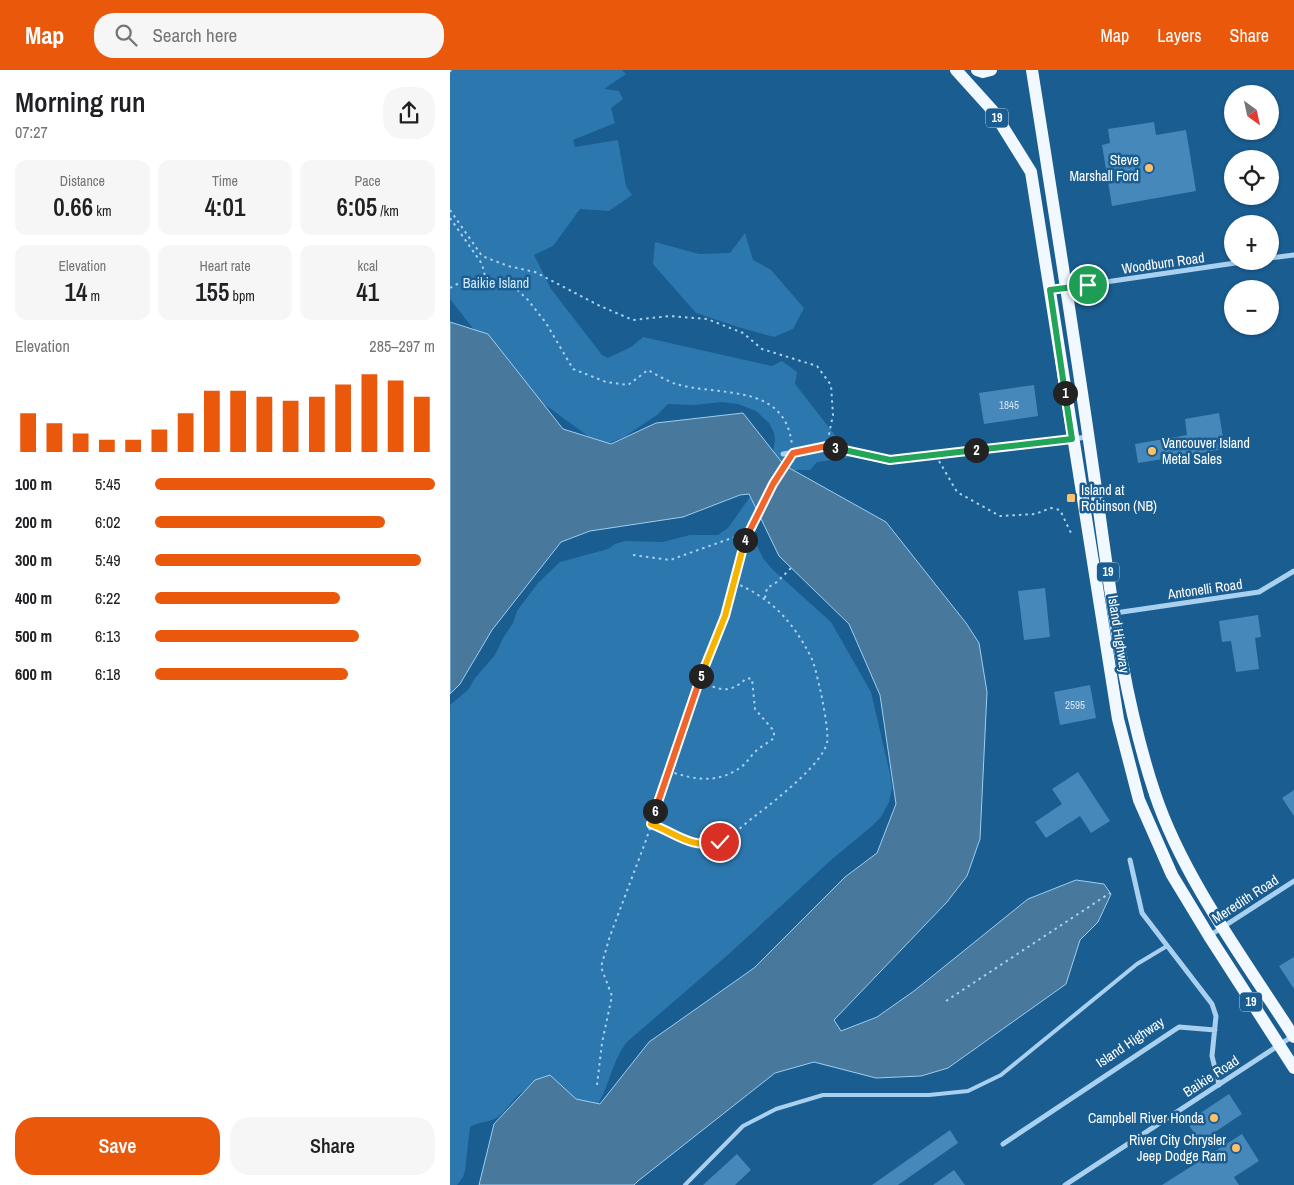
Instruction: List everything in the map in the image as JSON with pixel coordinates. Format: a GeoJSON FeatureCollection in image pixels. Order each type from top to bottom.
{"type":"FeatureCollection","features":[{"type":"Feature","properties":{"kind":"main road","name":"Island Highway"},"geometry":{"type":"LineString","coordinates":[[956,70],[993,111],[1031,172],[1118,719],[1139,800],[1172,874],[1209,936],[1294,1068]]}},
{"type":"Feature","properties":{"kind":"main road"},"geometry":{"type":"LineString","coordinates":[[977,70],[983,72],[991,70]]}},
{"type":"Feature","properties":{"kind":"main road","name":"Island Highway"},"geometry":{"type":"LineString","coordinates":[[1032,70],[1067,288],[1114,613],[1134,719],[1156,795],[1186,865],[1223,927],[1294,1036]]}},
{"type":"Feature","properties":{"kind":"street"},"geometry":{"type":"LineString","coordinates":[[1279,257],[1294,255]]}},
{"type":"Feature","properties":{"kind":"street","name":"Woodburn Road"},"geometry":{"type":"LineString","coordinates":[[1050,290],[1224,265]]}},
{"type":"Feature","properties":{"kind":"street"},"geometry":{"type":"LineString","coordinates":[[784,454],[827,446],[890,460],[1089,437]]}},
{"type":"Feature","properties":{"kind":"street","name":"Antonelli Road"},"geometry":{"type":"LineString","coordinates":[[1114,613],[1259,592],[1294,571]]}},
{"type":"Feature","properties":{"kind":"street"},"geometry":{"type":"LineString","coordinates":[[1130,860],[1142,913],[1212,1004],[1216,1016],[1212,1056],[1219,1085]]}},
{"type":"Feature","properties":{"kind":"street","name":"Meredith Road"},"geometry":{"type":"LineString","coordinates":[[1209,936],[1294,881]]}},
{"type":"Feature","properties":{"kind":"street","name":"Island Highway"},"geometry":{"type":"LineString","coordinates":[[1003,1144],[1179,1027],[1215,1030]]}},
{"type":"Feature","properties":{"kind":"street","name":"Baikie Road"},"geometry":{"type":"LineString","coordinates":[[1065,1185],[1294,1036]]}},
{"type":"Feature","properties":{"kind":"lane"},"geometry":{"type":"LineString","coordinates":[[685,1185],[743,1126],[776,1109],[823,1096],[929,1095],[968,1091],[1001,1075],[1137,964],[1167,946]]}},
{"type":"Feature","properties":{"kind":"path"},"geometry":{"type":"LineString","coordinates":[[450,210],[482,256],[508,266],[535,272],[633,320],[670,316],[707,319],[743,333],[762,349],[817,366],[831,385],[833,415],[827,446]]}},
{"type":"Feature","properties":{"kind":"path"},"geometry":{"type":"LineString","coordinates":[[450,218],[482,264],[487,284]]}},
{"type":"Feature","properties":{"kind":"path"},"geometry":{"type":"LineString","coordinates":[[450,288],[459,283],[487,284],[509,282],[522,294],[546,323],[573,369],[606,382],[628,385],[648,370],[676,384],[749,394],[775,408],[790,432],[793,453],[773,484],[746,533],[725,616],[699,681],[651,824],[610,936],[601,967],[612,996],[602,1043],[597,1085]]}},
{"type":"Feature","properties":{"kind":"path"},"geometry":{"type":"LineString","coordinates":[[935,455],[958,492],[1000,516],[1035,514],[1051,508],[1060,510],[1070,533]]}},
{"type":"Feature","properties":{"kind":"path"},"geometry":{"type":"LineString","coordinates":[[633,555],[670,560],[746,533]]}},
{"type":"Feature","properties":{"kind":"path"},"geometry":{"type":"LineString","coordinates":[[766,598],[767,588],[777,582],[791,568]]}},
{"type":"Feature","properties":{"kind":"path"},"geometry":{"type":"LineString","coordinates":[[651,824],[689,842],[708,845],[720,842],[775,801],[810,769],[827,743],[824,706],[811,658],[784,614],[766,598],[733,582]]}},
{"type":"Feature","properties":{"kind":"path"},"geometry":{"type":"LineString","coordinates":[[668,771],[696,780],[714,778],[734,771],[746,763],[756,750],[774,738],[774,731],[755,709],[752,679],[747,678],[735,688],[719,689],[699,681]]}},
{"type":"Feature","properties":{"kind":"path"},"geometry":{"type":"LineString","coordinates":[[946,1001],[1110,893]]}},
{"type":"Feature","properties":{"kind":"green space","name":"Baikie Island"},"geometry":{"type":"Polygon","coordinates":[[[450,70],[622,70],[626,74],[604,89],[619,91],[623,99],[611,108],[615,123],[573,140],[575,147],[618,140],[626,186],[632,195],[609,211],[580,209],[553,246],[534,255],[551,289],[602,355],[608,358],[631,347],[643,337],[772,366],[782,361],[797,372],[795,384],[852,457],[817,462],[810,470],[789,470],[772,459],[775,440],[769,423],[756,411],[738,404],[722,402],[694,405],[668,404],[657,415],[624,437],[607,444],[596,442],[551,409],[522,391],[450,299],[450,70]]]}},
{"type":"Feature","properties":{"kind":"green space"},"geometry":{"type":"Polygon","coordinates":[[[745,233],[753,260],[771,270],[804,308],[793,329],[774,337],[696,313],[653,264],[655,242],[699,254],[730,253],[745,233]]]}},
{"type":"Feature","properties":{"kind":"green space"},"geometry":{"type":"Polygon","coordinates":[[[750,497],[761,505],[754,522],[753,532],[755,542],[763,558],[772,569],[831,622],[871,692],[890,774],[892,788],[889,802],[881,817],[872,826],[831,860],[730,953],[628,1041],[614,1065],[605,1091],[596,1107],[534,1086],[527,1089],[517,1096],[504,1112],[496,1118],[470,1127],[463,1177],[457,1185],[450,1185],[450,705],[468,690],[475,678],[495,655],[513,623],[517,611],[538,583],[560,562],[608,549],[615,544],[625,541],[663,542],[690,535],[718,535],[728,528],[750,497]]]}},
{"type":"Feature","properties":{"kind":"shaded area"},"geometry":{"type":"Polygon","coordinates":[[[450,322],[488,334],[563,429],[611,444],[656,423],[743,413],[784,465],[886,522],[966,623],[979,643],[987,692],[980,839],[967,876],[947,902],[834,1020],[841,1031],[877,1017],[914,991],[1028,899],[1076,880],[1104,884],[1111,894],[1098,922],[1080,940],[1066,984],[948,1068],[921,1076],[876,1078],[814,1062],[775,1073],[634,1185],[479,1185],[494,1124],[535,1080],[550,1075],[576,1099],[600,1104],[649,1042],[754,968],[845,877],[877,853],[896,804],[880,695],[849,624],[779,556],[749,494],[740,495],[683,517],[590,531],[561,542],[492,630],[460,684],[450,694],[450,322]]]}},
{"type":"Feature","properties":{"kind":"building","name":"Steve Marshall Ford"},"geometry":{"type":"Polygon","coordinates":[[[1154,122],[1156,135],[1186,130],[1196,191],[1112,206],[1102,145],[1110,143],[1108,129],[1154,122]]]}},
{"type":"Feature","properties":{"kind":"building"},"geometry":{"type":"Polygon","coordinates":[[[1034,385],[1038,416],[984,424],[979,393],[1034,385]]]}},
{"type":"Feature","properties":{"kind":"building"},"geometry":{"type":"Polygon","coordinates":[[[1219,413],[1225,449],[1138,463],[1135,444],[1187,435],[1185,419],[1219,413]]]}},
{"type":"Feature","properties":{"kind":"building"},"geometry":{"type":"Polygon","coordinates":[[[1045,588],[1050,637],[1024,640],[1018,591],[1045,588]]]}},
{"type":"Feature","properties":{"kind":"building"},"geometry":{"type":"Polygon","coordinates":[[[1258,615],[1261,637],[1255,638],[1259,669],[1236,672],[1231,641],[1222,642],[1219,621],[1258,615]]]}},
{"type":"Feature","properties":{"kind":"building"},"geometry":{"type":"Polygon","coordinates":[[[1090,685],[1096,718],[1060,725],[1054,692],[1090,685]]]}},
{"type":"Feature","properties":{"kind":"building"},"geometry":{"type":"Polygon","coordinates":[[[1078,772],[1110,821],[1091,833],[1080,816],[1046,838],[1035,822],[1062,804],[1052,789],[1078,772]]]}},
{"type":"Feature","properties":{"kind":"building"},"geometry":{"type":"Polygon","coordinates":[[[1294,790],[1294,816],[1282,798],[1294,790]]]}},
{"type":"Feature","properties":{"kind":"building"},"geometry":{"type":"Polygon","coordinates":[[[1294,957],[1294,989],[1279,966],[1294,957]]]}},
{"type":"Feature","properties":{"kind":"building","name":"Campbell River Honda"},"geometry":{"type":"Polygon","coordinates":[[[1229,1094],[1242,1114],[1200,1142],[1187,1122],[1229,1094]]]}},
{"type":"Feature","properties":{"kind":"building"},"geometry":{"type":"Polygon","coordinates":[[[950,1130],[958,1143],[898,1185],[872,1185],[950,1130]]]}},
{"type":"Feature","properties":{"kind":"building","name":"River City Chrysler Jeep Dodge Ram"},"geometry":{"type":"Polygon","coordinates":[[[1242,1134],[1259,1161],[1234,1177],[1239,1185],[1162,1185],[1242,1134]]]}},
{"type":"Feature","properties":{"kind":"building"},"geometry":{"type":"Polygon","coordinates":[[[737,1154],[751,1170],[735,1185],[703,1185],[737,1154]]]}},
{"type":"Feature","properties":{"kind":"building"},"geometry":{"type":"Polygon","coordinates":[[[954,1170],[965,1185],[933,1185],[954,1170]]]}},
{"type":"Feature","properties":{"kind":"place","name":"Steve Marshall Ford"},"geometry":{"type":"Point","coordinates":[1149,168]}},
{"type":"Feature","properties":{"kind":"place","name":"Vancouver Island Metal Sales"},"geometry":{"type":"Point","coordinates":[1152,451]}},
{"type":"Feature","properties":{"kind":"place","name":"Island at Robinson (NB)"},"geometry":{"type":"Point","coordinates":[1071,498]}},
{"type":"Feature","properties":{"kind":"place","name":"Campbell River Honda"},"geometry":{"type":"Point","coordinates":[1214,1118]}},
{"type":"Feature","properties":{"kind":"place","name":"River City Chrysler Jeep Dodge Ram"},"geometry":{"type":"Point","coordinates":[1236,1148]}},
{"type":"Feature","properties":{"kind":"route"},"geometry":{"type":"LineString","coordinates":[[720,842],[708,845],[689,842],[651,824],[696,688],[725,616],[746,533],[773,484],[793,453],[827,446],[890,460],[1072,439],[1050,290],[1088,285]]}}]}
